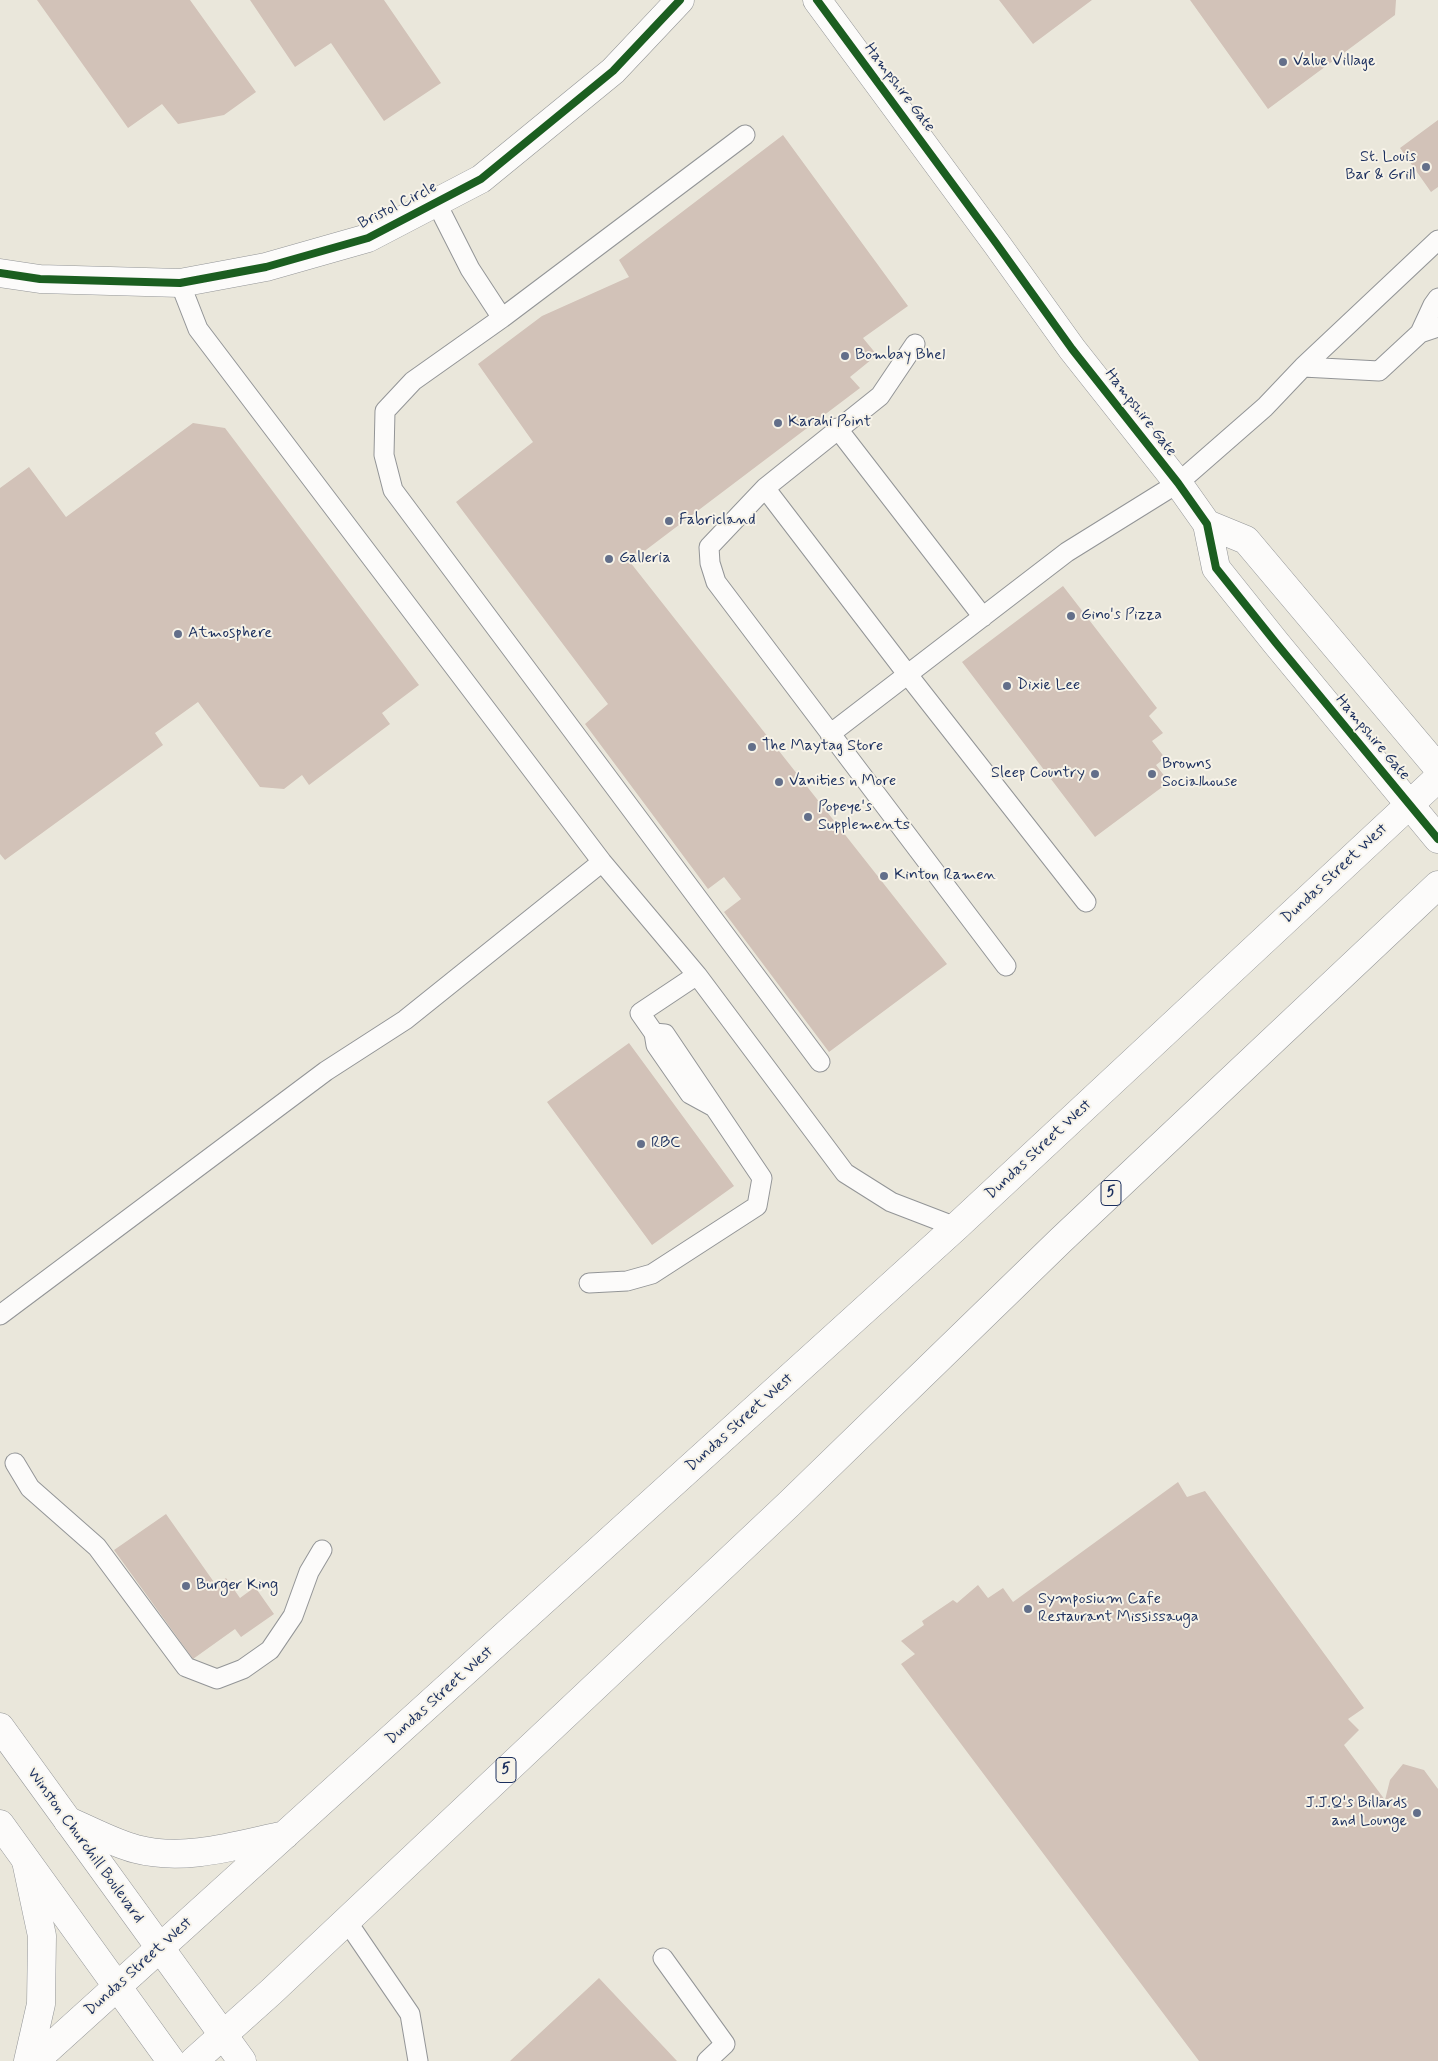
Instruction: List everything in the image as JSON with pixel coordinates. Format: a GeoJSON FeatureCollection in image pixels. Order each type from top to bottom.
{"type":"FeatureCollection","features":[{"type":"Feature","properties":{"kind":"main road","name":"Bristol Circle"},"geometry":{"type":"LineString","coordinates":[[0,273],[40,279],[180,283],[266,267],[368,238],[481,179],[613,71],[680,0]]}},
{"type":"Feature","properties":{"kind":"main road","name":"Hampshire Gate"},"geometry":{"type":"LineString","coordinates":[[817,0],[1072,349],[1178,483],[1207,524],[1216,568],[1276,644],[1438,839]]}},
{"type":"Feature","properties":{"kind":"main road","name":"Hampshire Gate"},"geometry":{"type":"LineString","coordinates":[[1207,524],[1246,540],[1438,768]]}},
{"type":"Feature","properties":{"kind":"main road","name":"Dundas Street West"},"geometry":{"type":"LineString","coordinates":[[35,2061],[956,1227],[1438,778]]}},
{"type":"Feature","properties":{"kind":"main road","name":"5"},"geometry":{"type":"LineString","coordinates":[[223,2035],[789,1504],[1061,1240],[1438,885]]}},
{"type":"Feature","properties":{"kind":"main road","name":"Winston Churchill Boulevard"},"geometry":{"type":"LineString","coordinates":[[0,1727],[242,2061]]}},
{"type":"Feature","properties":{"kind":"main road"},"geometry":{"type":"LineString","coordinates":[[68,1821],[136,1849],[170,1853],[210,1851],[286,1835]]}},
{"type":"Feature","properties":{"kind":"main road"},"geometry":{"type":"LineString","coordinates":[[0,1824],[170,2061]]}},
{"type":"Feature","properties":{"kind":"main road"},"geometry":{"type":"LineString","coordinates":[[26,1861],[42,1936],[41,2004],[28,2061]]}},
{"type":"Feature","properties":{"kind":"main road"},"geometry":{"type":"LineString","coordinates":[[194,2061],[223,2035]]}},
{"type":"Feature","properties":{"kind":"lane"},"geometry":{"type":"LineString","coordinates":[[745,135],[502,318],[413,380],[385,411],[384,455],[393,490],[820,1062]]}},
{"type":"Feature","properties":{"kind":"lane"},"geometry":{"type":"LineString","coordinates":[[436,202],[470,269],[502,318]]}},
{"type":"Feature","properties":{"kind":"lane"},"geometry":{"type":"LineString","coordinates":[[830,734],[1067,552],[1178,483],[1265,407],[1303,368],[1438,240]]}},
{"type":"Feature","properties":{"kind":"lane"},"geometry":{"type":"LineString","coordinates":[[180,283],[198,329],[602,862],[697,975],[846,1173],[891,1202],[956,1227]]}},
{"type":"Feature","properties":{"kind":"lane"},"geometry":{"type":"LineString","coordinates":[[1303,368],[1379,371],[1420,333],[1438,298]]}},
{"type":"Feature","properties":{"kind":"lane"},"geometry":{"type":"LineString","coordinates":[[1420,333],[1438,327]]}},
{"type":"Feature","properties":{"kind":"lane"},"geometry":{"type":"LineString","coordinates":[[915,344],[880,396],[837,428],[765,488],[709,547],[710,562],[716,582],[1006,966]]}},
{"type":"Feature","properties":{"kind":"lane"},"geometry":{"type":"LineString","coordinates":[[837,428],[983,617]]}},
{"type":"Feature","properties":{"kind":"lane"},"geometry":{"type":"LineString","coordinates":[[765,488],[908,675],[1086,902]]}},
{"type":"Feature","properties":{"kind":"lane"},"geometry":{"type":"LineString","coordinates":[[0,1315],[326,1071],[405,1020],[602,862]]}},
{"type":"Feature","properties":{"kind":"lane"},"geometry":{"type":"LineString","coordinates":[[589,1283],[627,1281],[652,1274],[758,1206],[762,1178],[715,1107],[690,1094],[656,1046],[654,1033],[640,1013],[697,975]]}},
{"type":"Feature","properties":{"kind":"lane"},"geometry":{"type":"LineString","coordinates":[[15,1463],[30,1488],[97,1547],[186,1668],[217,1679],[243,1669],[270,1650],[292,1616],[309,1572],[322,1550]]}},
{"type":"Feature","properties":{"kind":"lane"},"geometry":{"type":"LineString","coordinates":[[346,1920],[410,2014],[418,2061]]}},
{"type":"Feature","properties":{"kind":"lane"},"geometry":{"type":"LineString","coordinates":[[663,1958],[725,2044],[707,2061]]}},
{"type":"Feature","properties":{"kind":"building"},"geometry":{"type":"Polygon","coordinates":[[[37,0],[190,0],[256,92],[224,115],[178,124],[162,104],[128,128],[37,0]]]}},
{"type":"Feature","properties":{"kind":"building"},"geometry":{"type":"Polygon","coordinates":[[[250,0],[384,0],[441,83],[384,121],[331,43],[295,67],[250,0]]]}},
{"type":"Feature","properties":{"kind":"building"},"geometry":{"type":"Polygon","coordinates":[[[999,0],[1092,0],[1033,44],[999,0]]]}},
{"type":"Feature","properties":{"kind":"building","name":"Value Village"},"geometry":{"type":"Polygon","coordinates":[[[1190,0],[1396,0],[1395,15],[1268,109],[1190,0]]]}},
{"type":"Feature","properties":{"kind":"building","name":"St. Louis Bar & Grill"},"geometry":{"type":"Polygon","coordinates":[[[1438,120],[1438,187],[1431,192],[1400,148],[1438,120]]]}},
{"type":"Feature","properties":{"kind":"building"},"geometry":{"type":"Polygon","coordinates":[[[783,135],[908,306],[863,338],[877,355],[850,377],[860,388],[630,562],[947,964],[829,1052],[724,912],[741,899],[724,877],[708,889],[585,724],[608,704],[456,502],[533,442],[478,364],[542,316],[629,277],[619,260],[783,135]]]}},
{"type":"Feature","properties":{"kind":"building"},"geometry":{"type":"Polygon","coordinates":[[[193,423],[225,428],[419,685],[382,713],[390,724],[309,785],[302,775],[284,789],[260,787],[198,702],[155,733],[163,745],[5,860],[0,854],[0,488],[29,467],[66,517],[193,423]]]}},
{"type":"Feature","properties":{"kind":"building"},"geometry":{"type":"Polygon","coordinates":[[[1063,586],[1157,708],[1149,716],[1163,733],[1152,741],[1165,758],[1156,765],[1169,782],[1095,837],[962,662],[1063,586]]]}},
{"type":"Feature","properties":{"kind":"building","name":"RBC"},"geometry":{"type":"Polygon","coordinates":[[[629,1043],[734,1186],[652,1245],[547,1102],[629,1043]]]}},
{"type":"Feature","properties":{"kind":"building"},"geometry":{"type":"Polygon","coordinates":[[[1178,1482],[1187,1497],[1205,1491],[1364,1708],[1348,1719],[1359,1730],[1344,1745],[1385,1800],[1390,1780],[1403,1764],[1424,1770],[1438,1789],[1438,2061],[1199,2061],[901,1664],[915,1654],[901,1641],[924,1625],[922,1621],[953,1600],[957,1603],[978,1585],[988,1598],[1003,1588],[1013,1602],[1178,1482]]]}},
{"type":"Feature","properties":{"kind":"building","name":"Burger King"},"geometry":{"type":"Polygon","coordinates":[[[166,1514],[216,1585],[226,1578],[240,1598],[255,1587],[274,1614],[241,1637],[235,1629],[193,1659],[114,1550],[166,1514]]]}},
{"type":"Feature","properties":{"kind":"building"},"geometry":{"type":"Polygon","coordinates":[[[599,1978],[677,2061],[510,2061],[599,1978]]]}},
{"type":"Feature","properties":{"kind":"cycle path"},"geometry":{"type":"LineString","coordinates":[[0,273],[40,279],[180,283],[266,267],[368,238],[481,179],[613,71],[680,0]]}},
{"type":"Feature","properties":{"kind":"cycle path"},"geometry":{"type":"LineString","coordinates":[[817,0],[1072,349],[1178,483],[1207,524],[1216,568],[1438,839]]}},
{"type":"Feature","properties":{"kind":"place","name":"Value Village"},"geometry":{"type":"Point","coordinates":[1283,62]}},
{"type":"Feature","properties":{"kind":"place","name":"St. Louis Bar & Grill"},"geometry":{"type":"Point","coordinates":[1426,167]}},
{"type":"Feature","properties":{"kind":"place","name":"Bombay Bhel"},"geometry":{"type":"Point","coordinates":[845,356]}},
{"type":"Feature","properties":{"kind":"place","name":"Karahi Point"},"geometry":{"type":"Point","coordinates":[778,423]}},
{"type":"Feature","properties":{"kind":"place","name":"Fabricland"},"geometry":{"type":"Point","coordinates":[669,521]}},
{"type":"Feature","properties":{"kind":"place","name":"Galleria"},"geometry":{"type":"Point","coordinates":[609,559]}},
{"type":"Feature","properties":{"kind":"place","name":"Gino's Pizza"},"geometry":{"type":"Point","coordinates":[1071,616]}},
{"type":"Feature","properties":{"kind":"place","name":"Atmosphere"},"geometry":{"type":"Point","coordinates":[178,634]}},
{"type":"Feature","properties":{"kind":"place","name":"Dixie Lee"},"geometry":{"type":"Point","coordinates":[1007,686]}},
{"type":"Feature","properties":{"kind":"place","name":"The Maytag Store"},"geometry":{"type":"Point","coordinates":[752,747]}},
{"type":"Feature","properties":{"kind":"place","name":"Sleep Country"},"geometry":{"type":"Point","coordinates":[1095,774]}},
{"type":"Feature","properties":{"kind":"place","name":"Browns Socialhouse"},"geometry":{"type":"Point","coordinates":[1152,774]}},
{"type":"Feature","properties":{"kind":"place","name":"Vanities n More"},"geometry":{"type":"Point","coordinates":[779,782]}},
{"type":"Feature","properties":{"kind":"place","name":"Popeye's Supplements"},"geometry":{"type":"Point","coordinates":[808,817]}},
{"type":"Feature","properties":{"kind":"place","name":"Kinton Ramen"},"geometry":{"type":"Point","coordinates":[884,876]}},
{"type":"Feature","properties":{"kind":"place","name":"RBC"},"geometry":{"type":"Point","coordinates":[641,1144]}},
{"type":"Feature","properties":{"kind":"place","name":"Burger King"},"geometry":{"type":"Point","coordinates":[186,1586]}},
{"type":"Feature","properties":{"kind":"place","name":"Symposium Cafe Restaurant Mississauga"},"geometry":{"type":"Point","coordinates":[1028,1609]}},
{"type":"Feature","properties":{"kind":"place","name":"J.J.Q's Billards and Lounge"},"geometry":{"type":"Point","coordinates":[1417,1813]}}]}
